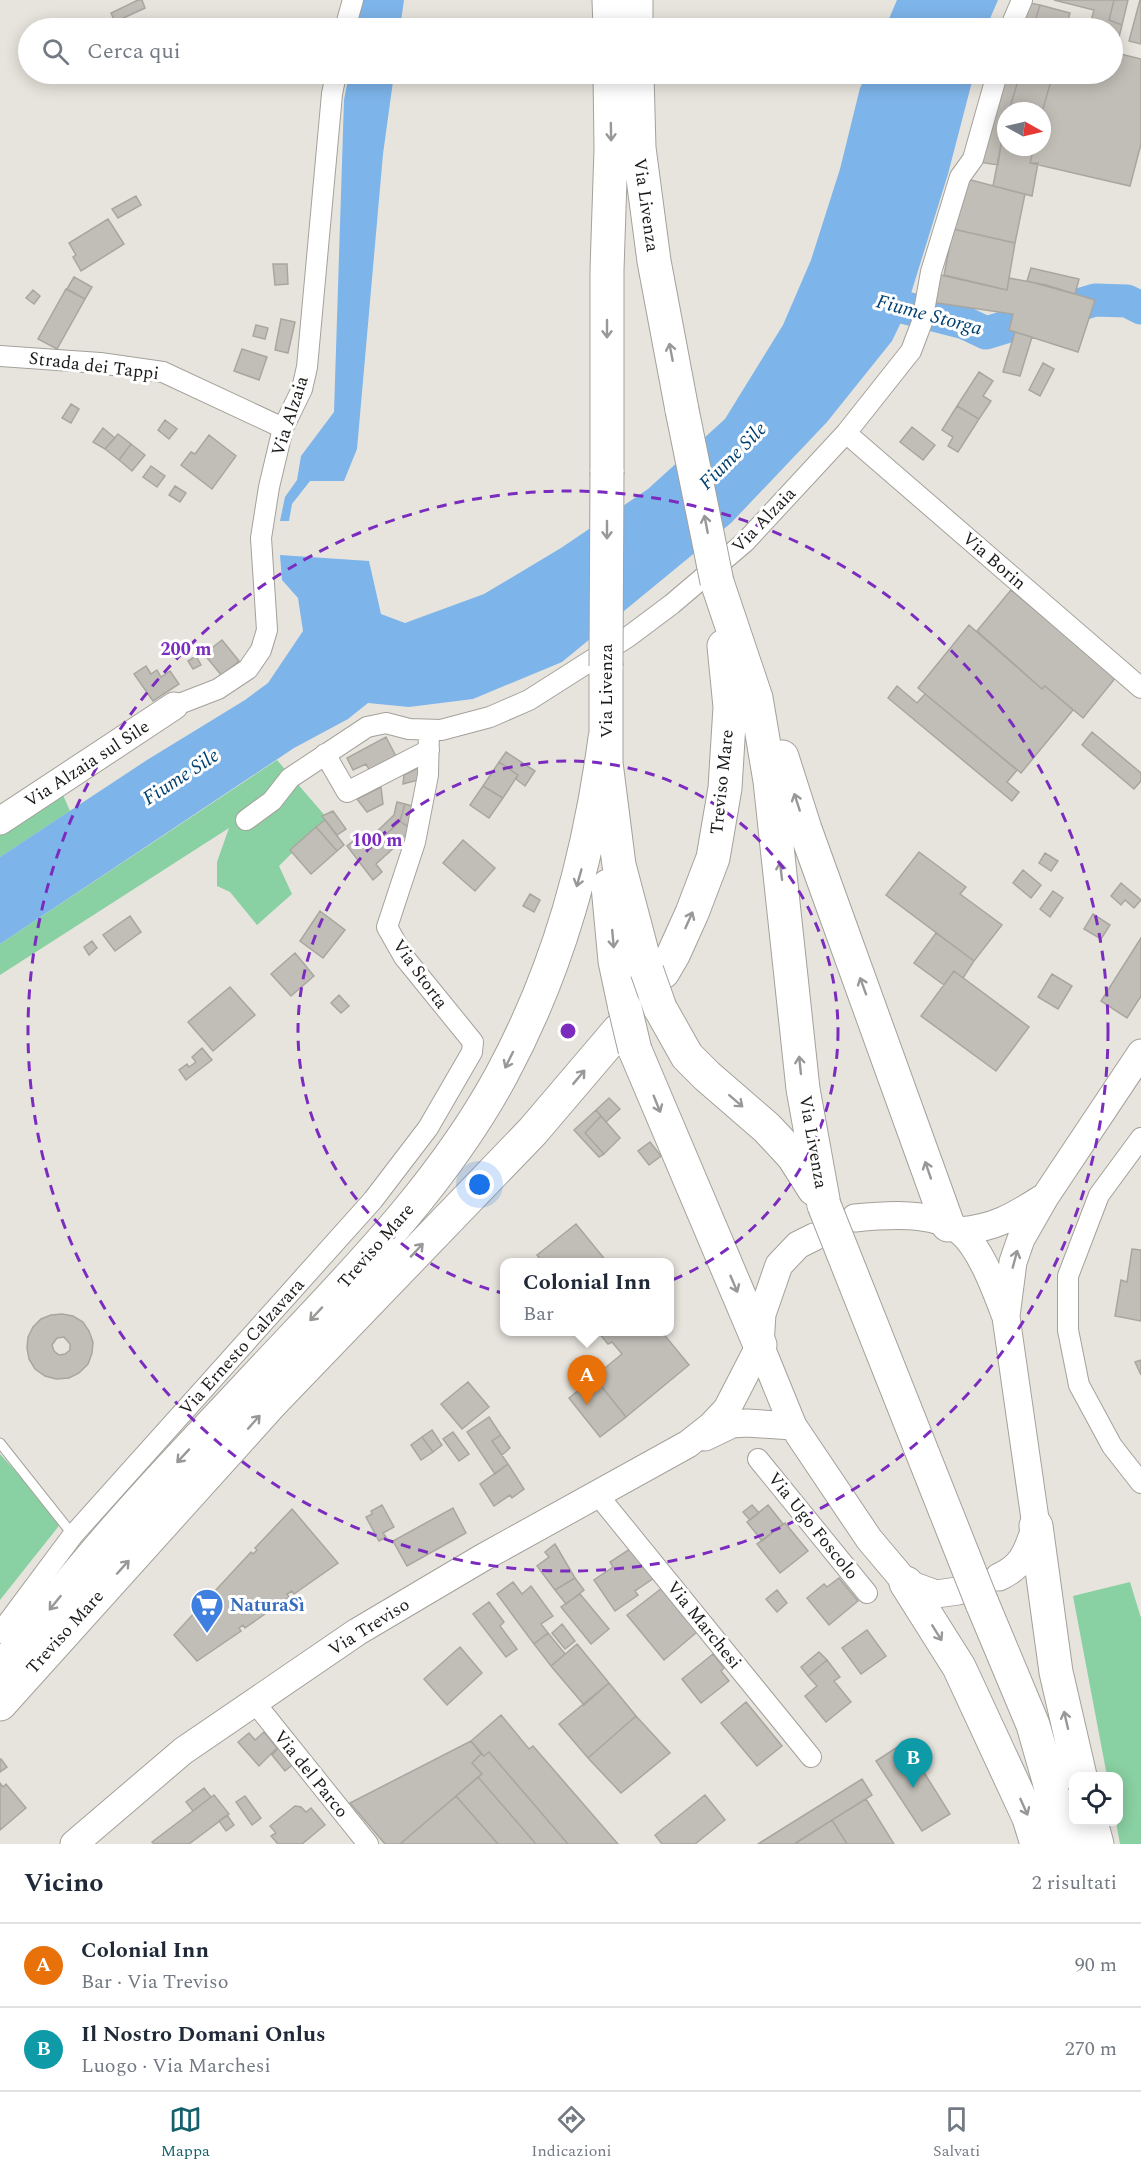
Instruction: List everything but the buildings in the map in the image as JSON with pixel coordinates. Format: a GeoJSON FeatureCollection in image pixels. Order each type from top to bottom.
{"type":"FeatureCollection","features":[{"type":"Feature","properties":{"kind":"highway"},"geometry":{"type":"LineString","coordinates":[[609,0],[610,18]]}},
{"type":"Feature","properties":{"kind":"highway"},"geometry":{"type":"LineString","coordinates":[[636,0],[636,18]]}},
{"type":"Feature","properties":{"kind":"highway","name":"Via Livenza"},"geometry":{"type":"LineString","coordinates":[[610,84],[605,738],[619,865],[655,971],[660,1008],[687,1056],[707,1077],[766,1128],[793,1156],[824,1205]]}},
{"type":"Feature","properties":{"kind":"highway","name":"Via Livenza"},"geometry":{"type":"LineString","coordinates":[[637,84],[639,148],[654,261],[717,582],[756,698],[773,804],[803,1089],[824,1205]]}},
{"type":"Feature","properties":{"kind":"highway","name":"Treviso Mare"},"geometry":{"type":"LineString","coordinates":[[655,971],[692,913],[713,858],[725,788],[730,707],[717,582]]}},
{"type":"Feature","properties":{"kind":"highway"},"geometry":{"type":"LineString","coordinates":[[756,698],[768,712],[806,829],[954,1228]]}},
{"type":"Feature","properties":{"kind":"highway","name":"Treviso Mare"},"geometry":{"type":"LineString","coordinates":[[0,1671],[83,1568],[160,1480],[356,1271],[456,1150],[502,1075],[560,945],[587,848],[605,738]]}},
{"type":"Feature","properties":{"kind":"highway"},"geometry":{"type":"LineString","coordinates":[[600,776],[615,961],[626,1030],[760,1346]]}},
{"type":"Feature","properties":{"kind":"highway","name":"Treviso Mare"},"geometry":{"type":"LineString","coordinates":[[0,1704],[272,1402],[533,1131],[626,1030]]}},
{"type":"Feature","properties":{"kind":"highway"},"geometry":{"type":"LineString","coordinates":[[824,1205],[1033,1725],[1067,1844]]}},
{"type":"Feature","properties":{"kind":"highway"},"geometry":{"type":"LineString","coordinates":[[1036,1526],[1056,1672],[1079,1772]]}},
{"type":"Feature","properties":{"kind":"highway"},"geometry":{"type":"LineString","coordinates":[[906,1583],[959,1667],[1029,1818],[1037,1844]]}},
{"type":"Feature","properties":{"kind":"highway"},"geometry":{"type":"LineString","coordinates":[[1092,1826],[1097,1844]]}},
{"type":"Feature","properties":{"kind":"main road","name":"Via Alzaia sul Sile"},"geometry":{"type":"LineString","coordinates":[[0,821],[174,706]]}},
{"type":"Feature","properties":{"kind":"main road"},"geometry":{"type":"LineString","coordinates":[[814,1237],[798,1245],[779,1265],[762,1314],[760,1346],[793,1426],[870,1539],[906,1583],[936,1593],[980,1590],[1014,1570],[1026,1552],[1036,1526],[1006,1317],[1013,1262],[1021,1239],[1045,1197],[1141,1053]]}},
{"type":"Feature","properties":{"kind":"main road"},"geometry":{"type":"LineString","coordinates":[[855,1218],[900,1215],[918,1217],[954,1228],[980,1229],[1000,1223],[1045,1197]]}},
{"type":"Feature","properties":{"kind":"main road"},"geometry":{"type":"LineString","coordinates":[[954,1228],[975,1249],[1006,1317]]}},
{"type":"Feature","properties":{"kind":"main road","name":"Via Treviso"},"geometry":{"type":"LineString","coordinates":[[688,1444],[712,1425],[727,1409],[760,1346]]}},
{"type":"Feature","properties":{"kind":"main road","name":"Via Treviso"},"geometry":{"type":"LineString","coordinates":[[74,1844],[183,1751],[357,1632],[482,1558],[688,1444],[732,1424],[793,1426]]}},
{"type":"Feature","properties":{"kind":"street"},"geometry":{"type":"LineString","coordinates":[[348,18],[353,0]]}},
{"type":"Feature","properties":{"kind":"street"},"geometry":{"type":"LineString","coordinates":[[1014,18],[1022,0]]}},
{"type":"Feature","properties":{"kind":"street","name":"Via Alzaia"},"geometry":{"type":"LineString","coordinates":[[174,706],[218,689],[248,669],[261,650],[267,630],[261,538],[268,487],[283,428],[302,389],[307,367],[334,84]]}},
{"type":"Feature","properties":{"kind":"street","name":"Via Alzaia"},"geometry":{"type":"LineString","coordinates":[[246,820],[272,801],[290,778],[367,728],[386,723],[409,729],[441,730],[490,717],[530,700],[628,637],[672,604],[745,542],[846,433],[911,351],[924,313],[932,272],[960,177],[973,159],[994,84]]}},
{"type":"Feature","properties":{"kind":"street","name":"Strada dei Tappi"},"geometry":{"type":"LineString","coordinates":[[0,356],[100,363],[163,372],[283,428]]}},
{"type":"Feature","properties":{"kind":"street","name":"Via Borin"},"geometry":{"type":"LineString","coordinates":[[846,433],[1141,688]]}},
{"type":"Feature","properties":{"kind":"street","name":"Via Storta"},"geometry":{"type":"LineString","coordinates":[[429,730],[428,776],[415,842],[387,927],[404,957],[473,1042],[472,1052]]}},
{"type":"Feature","properties":{"kind":"street"},"geometry":{"type":"LineString","coordinates":[[325,754],[347,792],[429,750]]}},
{"type":"Feature","properties":{"kind":"street","name":"Via Ernesto Calzavara"},"geometry":{"type":"LineString","coordinates":[[0,1634],[73,1535],[373,1200],[428,1128],[472,1052]]}},
{"type":"Feature","properties":{"kind":"street"},"geometry":{"type":"LineString","coordinates":[[1141,1138],[1099,1195],[1068,1276],[1068,1330],[1079,1385],[1112,1446],[1141,1483]]}},
{"type":"Feature","properties":{"kind":"street","name":"Via Ugo Foscolo"},"geometry":{"type":"LineString","coordinates":[[758,1459],[867,1593]]}},
{"type":"Feature","properties":{"kind":"street","name":"Via Marchesi"},"geometry":{"type":"LineString","coordinates":[[597,1494],[811,1756]]}},
{"type":"Feature","properties":{"kind":"street"},"geometry":{"type":"LineString","coordinates":[[842,1561],[870,1539]]}},
{"type":"Feature","properties":{"kind":"street","name":"Via del Parco"},"geometry":{"type":"LineString","coordinates":[[255,1703],[368,1844]]}},
{"type":"Feature","properties":{"kind":"lane"},"geometry":{"type":"LineString","coordinates":[[0,1443],[73,1535]]}},
{"type":"Feature","properties":{"kind":"green space"},"geometry":{"type":"Polygon","coordinates":[[[277,760],[327,818],[279,866],[292,894],[257,925],[230,892],[217,886],[217,862],[229,828],[0,975],[0,944],[277,760]]]}},
{"type":"Feature","properties":{"kind":"green space"},"geometry":{"type":"Polygon","coordinates":[[[56,779],[70,811],[0,857],[0,812],[56,779]]]}},
{"type":"Feature","properties":{"kind":"green space"},"geometry":{"type":"Polygon","coordinates":[[[0,1454],[62,1522],[0,1600],[0,1454]]]}},
{"type":"Feature","properties":{"kind":"green space"},"geometry":{"type":"Polygon","coordinates":[[[1130,1582],[1141,1618],[1141,1844],[1120,1844],[1117,1826],[1123,1826],[1123,1772],[1106,1772],[1073,1596],[1130,1582]]]}},
{"type":"Feature","properties":{"kind":"water"},"geometry":{"type":"Polygon","coordinates":[[[361,0],[404,0],[401,18],[358,18],[361,0]]]}},
{"type":"Feature","properties":{"kind":"water"},"geometry":{"type":"Polygon","coordinates":[[[897,0],[998,0],[990,18],[889,18],[897,0]]]}},
{"type":"Feature","properties":{"kind":"water"},"geometry":{"type":"Polygon","coordinates":[[[347,84],[393,84],[383,154],[357,449],[344,481],[310,481],[292,504],[289,521],[280,521],[285,497],[297,480],[301,456],[334,412],[344,100],[347,84]]]}},
{"type":"Feature","properties":{"kind":"water","name":"Fiume Sile"},"geometry":{"type":"Polygon","coordinates":[[[862,84],[971,84],[948,174],[904,316],[892,341],[827,422],[731,523],[562,662],[473,699],[409,707],[368,703],[348,719],[294,748],[0,944],[0,857],[268,683],[303,631],[298,598],[282,580],[280,555],[369,561],[381,614],[405,623],[484,594],[561,548],[648,489],[725,419],[783,325],[811,260],[840,169],[862,84]]]}},
{"type":"Feature","properties":{"kind":"waterway","name":"Fiume Storga"},"geometry":{"type":"LineString","coordinates":[[863,297],[965,323],[986,333],[1095,300],[1127,301],[1141,308]]}},
{"type":"Feature","properties":{"kind":"place","name":"Colonial Inn"},"geometry":{"type":"Point","coordinates":[587,1405]}},
{"type":"Feature","properties":{"kind":"place","name":"NaturaSì"},"geometry":{"type":"Point","coordinates":[207,1634]}},
{"type":"Feature","properties":{"kind":"place","name":"Il Nostro Domani Onlus"},"geometry":{"type":"Point","coordinates":[913,1788]}}]}
